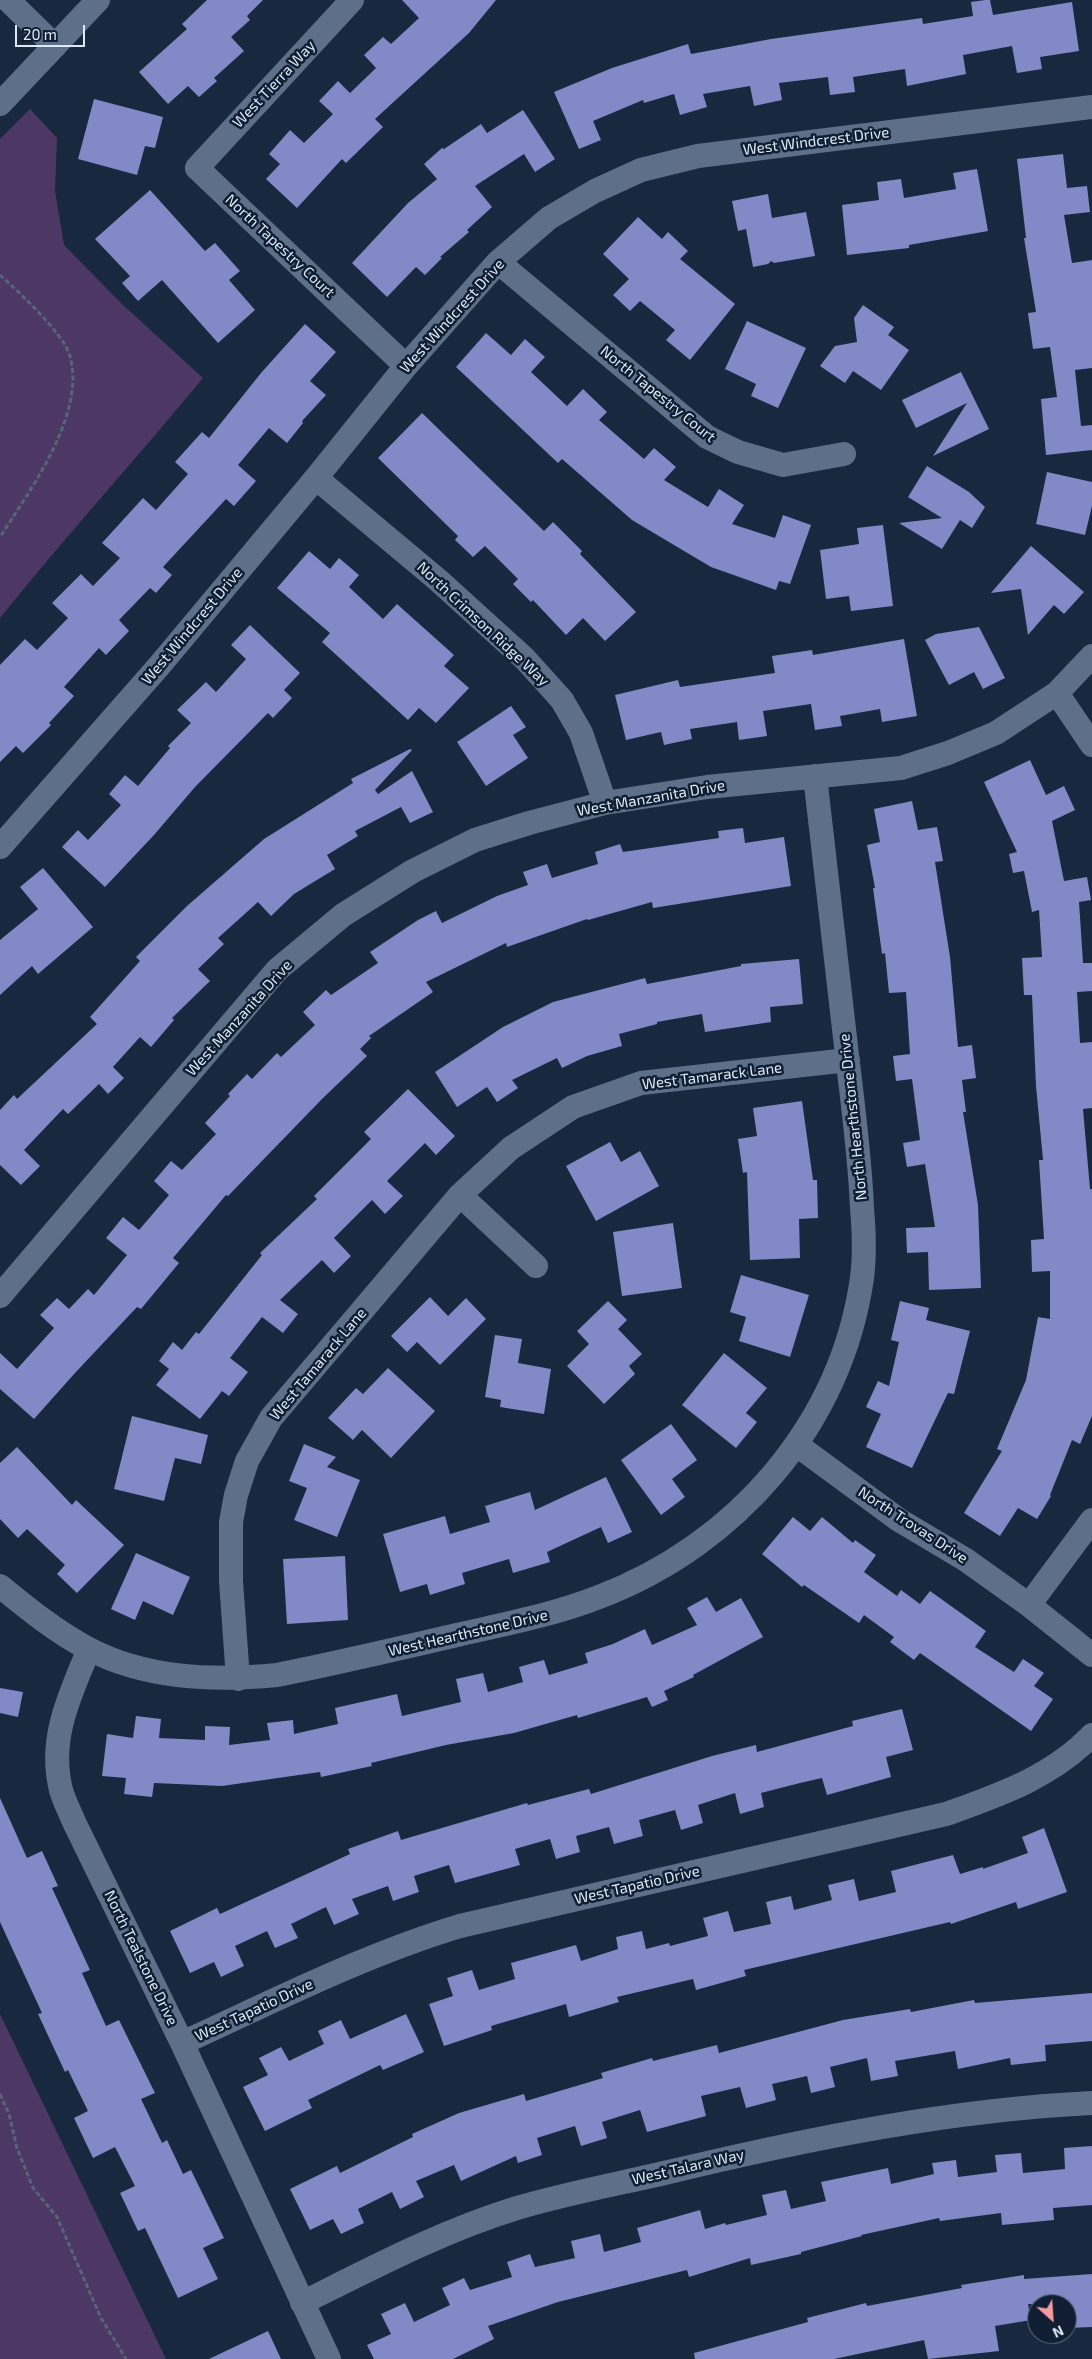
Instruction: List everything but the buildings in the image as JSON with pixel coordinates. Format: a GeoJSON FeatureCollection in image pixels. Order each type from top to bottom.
{"type":"FeatureCollection","features":[{"type":"Feature","properties":{"kind":"street"},"geometry":{"type":"LineString","coordinates":[[8,0],[55,46]]}},
{"type":"Feature","properties":{"kind":"street"},"geometry":{"type":"LineString","coordinates":[[0,104],[98,0]]}},
{"type":"Feature","properties":{"kind":"street","name":"West Tierra Way"},"geometry":{"type":"LineString","coordinates":[[197,168],[352,0]]}},
{"type":"Feature","properties":{"kind":"street","name":"West Windcrest Drive"},"geometry":{"type":"LineString","coordinates":[[0,847],[159,666],[316,478],[406,366],[498,262],[549,218],[595,191],[641,170],[698,156],[1092,107]]}},
{"type":"Feature","properties":{"kind":"street","name":"North Tapestry Court"},"geometry":{"type":"LineString","coordinates":[[197,168],[406,366]]}},
{"type":"Feature","properties":{"kind":"street","name":"North Tapestry Court"},"geometry":{"type":"LineString","coordinates":[[498,262],[707,437],[738,452],[782,465],[844,454]]}},
{"type":"Feature","properties":{"kind":"street","name":"North Crimson Ridge Way"},"geometry":{"type":"LineString","coordinates":[[316,478],[460,600],[525,659],[562,700],[582,733],[605,803]]}},
{"type":"Feature","properties":{"kind":"street","name":"West Manzanita Drive"},"geometry":{"type":"LineString","coordinates":[[0,1296],[277,970],[343,915],[413,871],[476,840],[529,823],[605,803],[707,787],[901,768],[948,753],[996,733],[1057,693],[1092,656]]}},
{"type":"Feature","properties":{"kind":"street"},"geometry":{"type":"LineString","coordinates":[[1057,693],[1092,745]]}},
{"type":"Feature","properties":{"kind":"street","name":"North Hearthstone Drive"},"geometry":{"type":"LineString","coordinates":[[797,1446],[812,1421],[840,1364],[854,1317],[862,1277],[864,1243],[860,1160],[815,776]]}},
{"type":"Feature","properties":{"kind":"street","name":"West Tamarack Lane"},"geometry":{"type":"LineString","coordinates":[[238,1679],[231,1581],[231,1522],[236,1495],[247,1461],[271,1418],[460,1195],[511,1148],[573,1107],[641,1083],[848,1060]]}},
{"type":"Feature","properties":{"kind":"street"},"geometry":{"type":"LineString","coordinates":[[460,1195],[536,1266]]}},
{"type":"Feature","properties":{"kind":"street","name":"North Trovas Drive"},"geometry":{"type":"LineString","coordinates":[[797,1446],[899,1520],[966,1560],[1029,1605],[1092,1655]]}},
{"type":"Feature","properties":{"kind":"street","name":"West Hearthstone Drive"},"geometry":{"type":"LineString","coordinates":[[89,1649],[130,1665],[182,1677],[238,1679],[277,1675],[553,1614],[601,1597],[644,1578],[689,1552],[738,1513],[797,1446]]}},
{"type":"Feature","properties":{"kind":"street"},"geometry":{"type":"LineString","coordinates":[[1029,1605],[1092,1520]]}},
{"type":"Feature","properties":{"kind":"street"},"geometry":{"type":"LineString","coordinates":[[0,1586],[48,1623],[89,1649]]}},
{"type":"Feature","properties":{"kind":"street","name":"North Tealstone Drive"},"geometry":{"type":"LineString","coordinates":[[89,1649],[66,1703],[58,1733],[57,1759],[61,1790],[74,1822],[182,2043],[329,2359]]}},
{"type":"Feature","properties":{"kind":"street","name":"West Tapatio Drive"},"geometry":{"type":"LineString","coordinates":[[182,2043],[356,1962],[420,1938],[460,1926],[946,1814],[996,1796],[1033,1779],[1064,1760],[1092,1735]]}},
{"type":"Feature","properties":{"kind":"street","name":"West Talara Way"},"geometry":{"type":"LineString","coordinates":[[302,2303],[422,2244],[517,2208],[782,2145],[862,2129],[965,2113],[1039,2105],[1092,2103]]}},
{"type":"Feature","properties":{"kind":"path"},"geometry":{"type":"LineString","coordinates":[[0,276],[21,295],[59,338],[70,355],[72,381],[66,420],[49,460],[0,537]]}},
{"type":"Feature","properties":{"kind":"path"},"geometry":{"type":"LineString","coordinates":[[0,2094],[9,2114],[17,2148],[33,2188],[57,2217],[101,2318],[126,2359]]}},
{"type":"Feature","properties":{"kind":"shaded area"},"geometry":{"type":"Polygon","coordinates":[[[30,109],[57,138],[55,191],[64,245],[123,305],[203,378],[0,618],[0,139],[30,109]]]}},
{"type":"Feature","properties":{"kind":"shaded area"},"geometry":{"type":"Polygon","coordinates":[[[0,2014],[166,2359],[0,2359],[0,2014]]]}}]}
